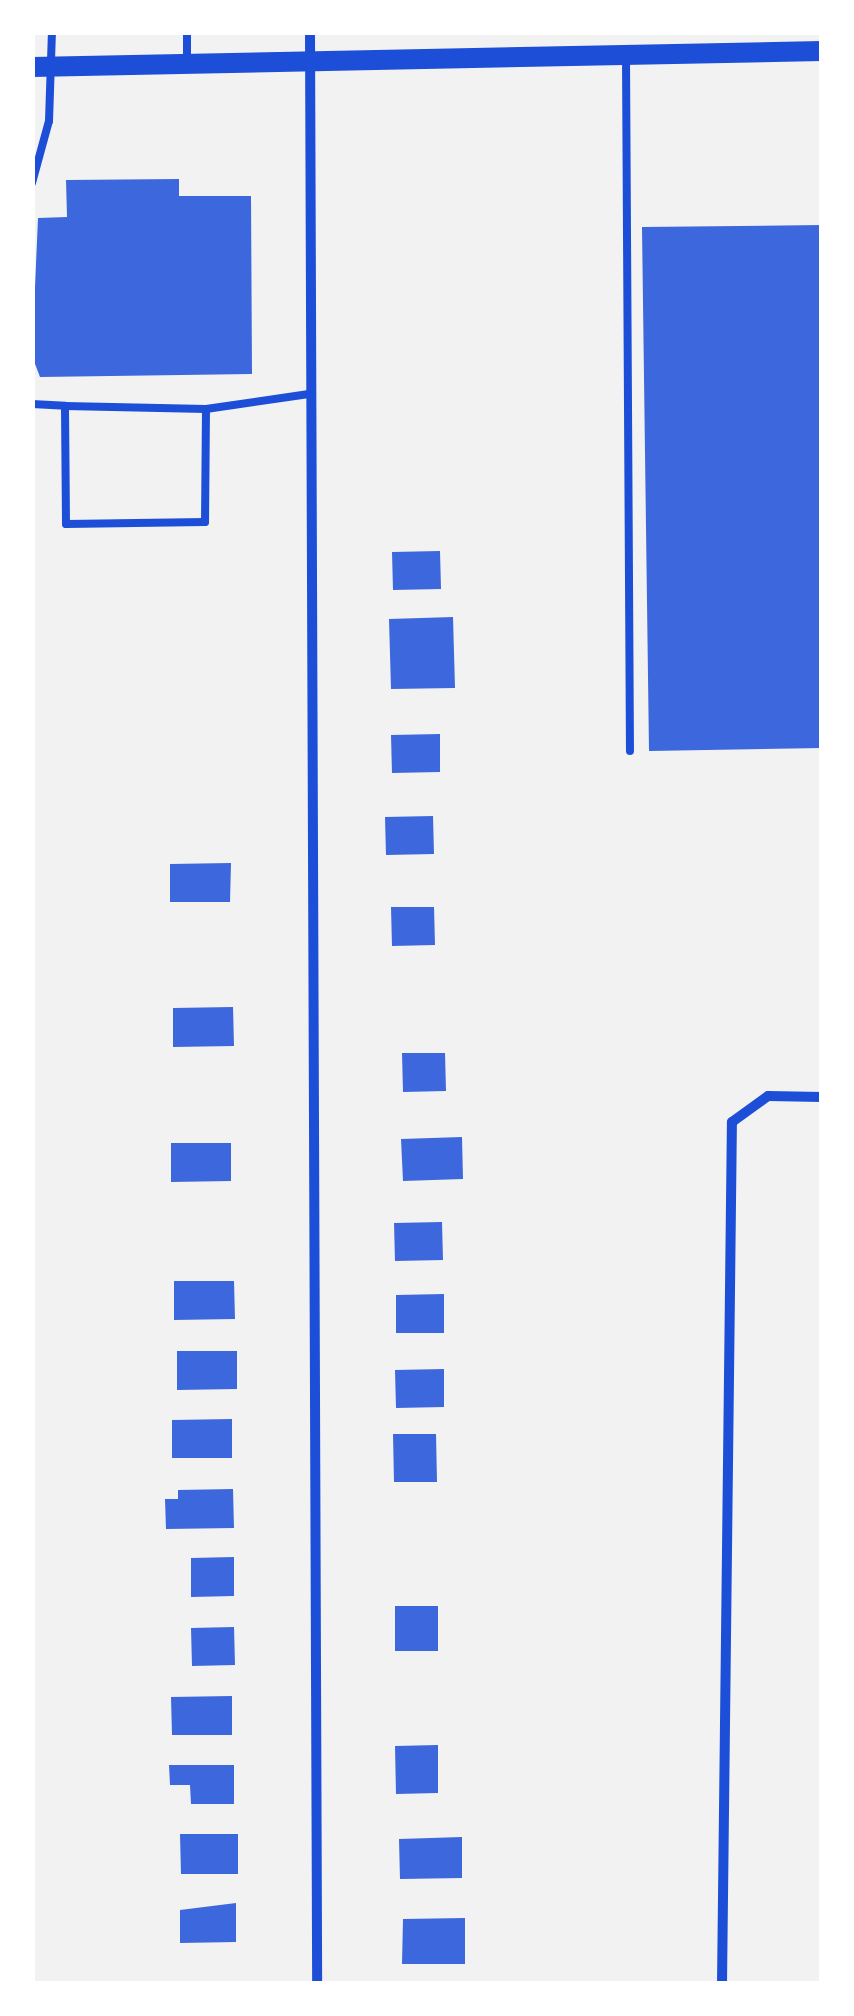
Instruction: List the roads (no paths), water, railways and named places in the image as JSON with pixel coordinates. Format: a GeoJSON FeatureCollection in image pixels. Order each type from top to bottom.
{"type":"FeatureCollection","features":[{"type":"Feature","properties":{"kind":"main road"},"geometry":{"type":"LineString","coordinates":[[43,66],[822,51]]}},
{"type":"Feature","properties":{"kind":"street"},"geometry":{"type":"LineString","coordinates":[[310,32],[317,1984]]}},
{"type":"Feature","properties":{"kind":"street"},"geometry":{"type":"LineString","coordinates":[[722,1984],[732,1122],[768,1096],[822,1096]]}},
{"type":"Feature","properties":{"kind":"lane"},"geometry":{"type":"LineString","coordinates":[[32,183],[43,66],[52,32]]}},
{"type":"Feature","properties":{"kind":"lane"},"geometry":{"type":"LineString","coordinates":[[186,64],[187,32]]}},
{"type":"Feature","properties":{"kind":"lane"},"geometry":{"type":"LineString","coordinates":[[626,55],[630,751]]}},
{"type":"Feature","properties":{"kind":"lane"},"geometry":{"type":"LineString","coordinates":[[32,404],[206,409],[309,394]]}},
{"type":"Feature","properties":{"kind":"lane"},"geometry":{"type":"LineString","coordinates":[[65,406],[66,524],[205,522],[206,409]]}}]}
